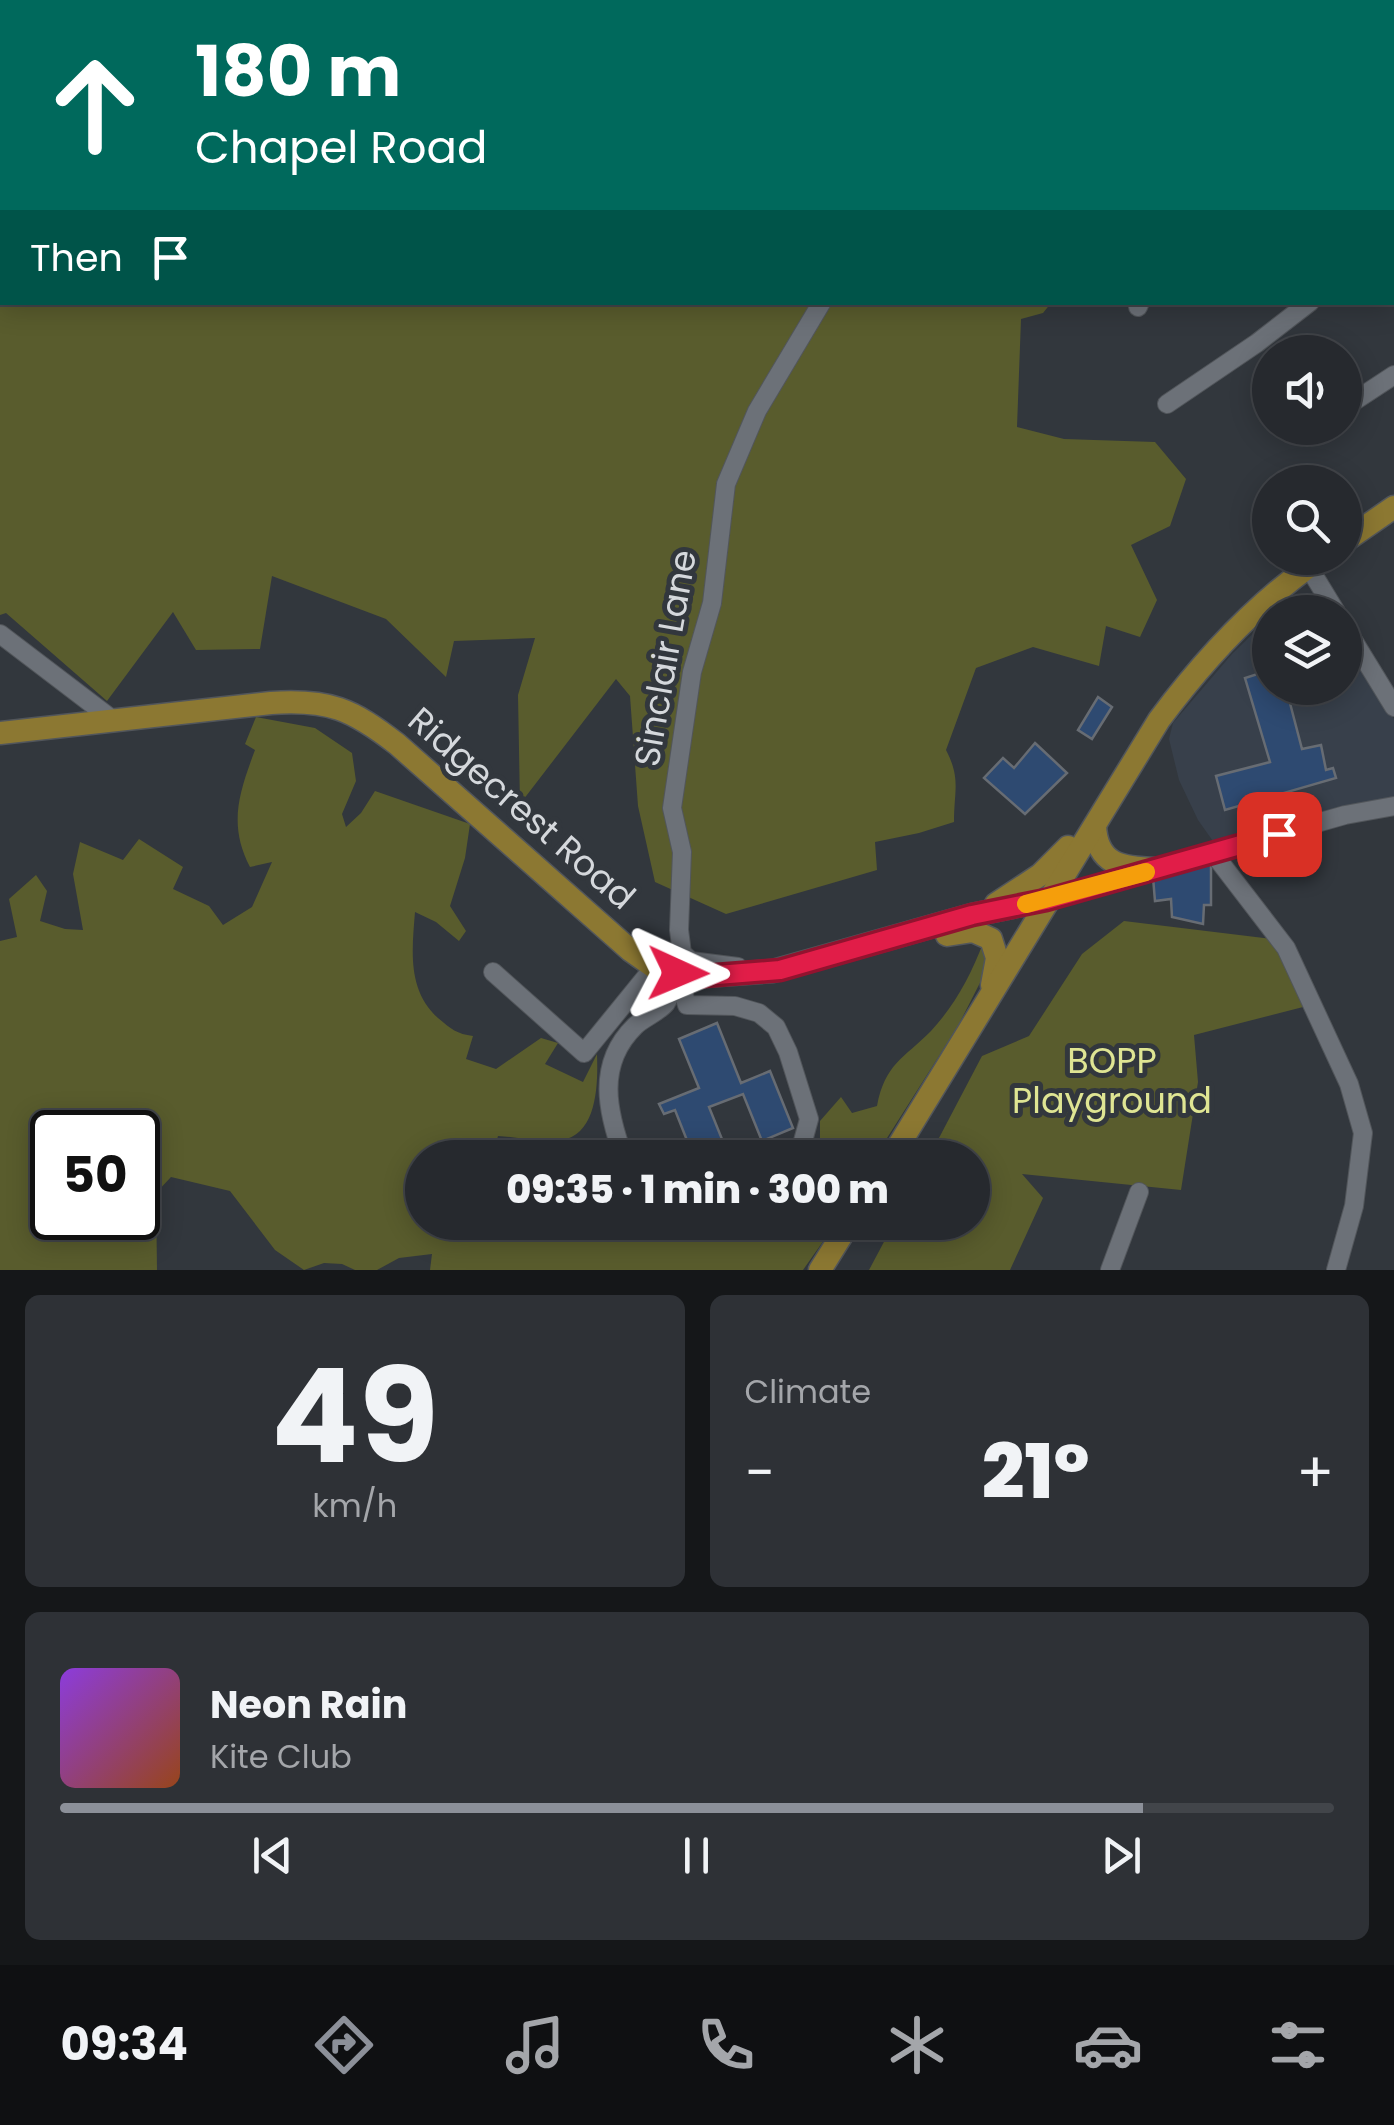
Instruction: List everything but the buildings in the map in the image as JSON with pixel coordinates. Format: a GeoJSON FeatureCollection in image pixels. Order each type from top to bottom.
{"type":"FeatureCollection","features":[{"type":"Feature","properties":{"kind":"main road"},"geometry":{"type":"LineString","coordinates":[[1362,529],[1394,507]]}},
{"type":"Feature","properties":{"kind":"main road"},"geometry":{"type":"LineString","coordinates":[[902,1140],[1046,900],[1185,685],[1246,618],[1299,575]]}},
{"type":"Feature","properties":{"kind":"main road","name":"Ridgecrest Road"},"geometry":{"type":"LineString","coordinates":[[0,732],[271,702],[333,704],[366,720],[397,744],[630,950],[666,970]]}},
{"type":"Feature","properties":{"kind":"main road"},"geometry":{"type":"LineString","coordinates":[[984,912],[1059,860],[1136,756]]}},
{"type":"Feature","properties":{"kind":"main road"},"geometry":{"type":"LineString","coordinates":[[1095,826],[1096,846],[1102,854],[1130,868],[1156,869]]}},
{"type":"Feature","properties":{"kind":"main road"},"geometry":{"type":"LineString","coordinates":[[666,970],[692,977],[773,971],[984,912],[1046,900]]}},
{"type":"Feature","properties":{"kind":"main road"},"geometry":{"type":"LineString","coordinates":[[875,943],[892,945],[973,931],[983,933],[990,939],[997,958],[990,995]]}},
{"type":"Feature","properties":{"kind":"main road"},"geometry":{"type":"LineString","coordinates":[[820,1270],[839,1240]]}},
{"type":"Feature","properties":{"kind":"street","name":"Sinclair Lane"},"geometry":{"type":"LineString","coordinates":[[773,971],[690,961],[682,953],[682,852],[672,808],[692,672],[712,604],[726,484],[757,412],[820,305]]}},
{"type":"Feature","properties":{"kind":"street"},"geometry":{"type":"LineString","coordinates":[[1167,404],[1306,305]]}},
{"type":"Feature","properties":{"kind":"street"},"geometry":{"type":"LineString","coordinates":[[1362,396],[1394,375]]}},
{"type":"Feature","properties":{"kind":"street"},"geometry":{"type":"LineString","coordinates":[[0,634],[113,720]]}},
{"type":"Feature","properties":{"kind":"street"},"geometry":{"type":"LineString","coordinates":[[1362,654],[1394,707]]}},
{"type":"Feature","properties":{"kind":"street"},"geometry":{"type":"LineString","coordinates":[[1046,900],[1344,814],[1394,806]]}},
{"type":"Feature","properties":{"kind":"street"},"geometry":{"type":"LineString","coordinates":[[1214,854],[1286,948],[1349,1084],[1363,1132],[1348,1231],[1347,1270]]}},
{"type":"Feature","properties":{"kind":"street"},"geometry":{"type":"LineString","coordinates":[[493,972],[584,1052],[666,970]]}},
{"type":"Feature","properties":{"kind":"street"},"geometry":{"type":"LineString","coordinates":[[618,1140],[607,1075],[614,1055],[633,1028],[666,1004],[666,970]]}},
{"type":"Feature","properties":{"kind":"street"},"geometry":{"type":"LineString","coordinates":[[666,970],[688,1006],[734,1006],[760,1014],[776,1027],[809,1119],[803,1140]]}},
{"type":"Feature","properties":{"kind":"street"},"geometry":{"type":"LineString","coordinates":[[1110,1270],[1139,1192]]}},
{"type":"Feature","properties":{"kind":"street"},"geometry":{"type":"LineString","coordinates":[[1336,1270],[1348,1231]]}},
{"type":"Feature","properties":{"kind":"shaded area"},"geometry":{"type":"Polygon","coordinates":[[[1252,635],[1252,705],[1362,705],[1362,668],[1394,719],[1394,798],[1215,844],[1198,820],[1179,780],[1169,739],[1173,723],[1252,635]]]}},
{"type":"Feature","properties":{"kind":"green space"},"geometry":{"type":"Polygon","coordinates":[[[0,305],[1049,305],[1043,313],[1021,319],[1017,427],[1064,439],[1155,442],[1186,479],[1170,526],[1131,545],[1157,600],[1140,637],[1106,626],[1099,666],[1033,647],[976,668],[946,750],[955,777],[954,822],[875,842],[877,870],[726,914],[655,882],[638,806],[630,696],[616,679],[520,804],[518,695],[535,638],[454,641],[446,677],[386,619],[272,576],[260,649],[196,650],[173,612],[107,701],[6,613],[0,615],[0,305]]]}},
{"type":"Feature","properties":{"kind":"green space"},"geometry":{"type":"Polygon","coordinates":[[[256,717],[315,728],[352,753],[356,781],[342,814],[346,827],[375,791],[470,824],[465,858],[450,906],[466,931],[459,941],[436,922],[415,912],[413,941],[416,982],[428,1007],[451,1028],[473,1036],[466,1059],[496,1069],[541,1038],[558,1043],[545,1064],[583,1082],[597,1054],[593,1106],[589,1118],[573,1136],[561,1140],[498,1136],[497,1140],[405,1140],[405,1240],[824,1240],[803,1270],[430,1270],[432,1254],[399,1258],[377,1270],[324,1263],[304,1270],[275,1250],[230,1191],[171,1177],[160,1189],[160,1110],[30,1110],[30,1240],[157,1240],[157,1270],[0,1270],[0,941],[17,937],[9,899],[36,875],[47,891],[40,921],[83,930],[73,874],[80,842],[123,860],[139,839],[183,867],[173,889],[209,906],[223,925],[252,907],[272,862],[250,867],[239,837],[238,809],[255,750],[245,744],[256,717]]]}},
{"type":"Feature","properties":{"kind":"green space","name":"BOPP Playground"},"geometry":{"type":"Polygon","coordinates":[[[1124,921],[1273,939],[1307,1006],[1194,1035],[1198,1082],[1181,1190],[1022,1174],[1043,1198],[1010,1270],[869,1270],[885,1240],[990,1240],[990,1140],[938,1140],[982,1056],[1029,1036],[1082,954],[1124,921]]]}},
{"type":"Feature","properties":{"kind":"green space"},"geometry":{"type":"Polygon","coordinates":[[[983,943],[986,971],[958,1026],[886,1140],[820,1140],[820,1121],[841,1097],[852,1113],[877,1106],[890,1071],[948,1011],[983,943]]]}},
{"type":"Feature","properties":{"kind":"slow traffic"},"geometry":{"type":"LineString","coordinates":[[1026,904],[1146,872]]}},
{"type":"Feature","properties":{"kind":"route"},"geometry":{"type":"LineString","coordinates":[[678,973],[692,977],[780,970],[1279,834]]}}]}
